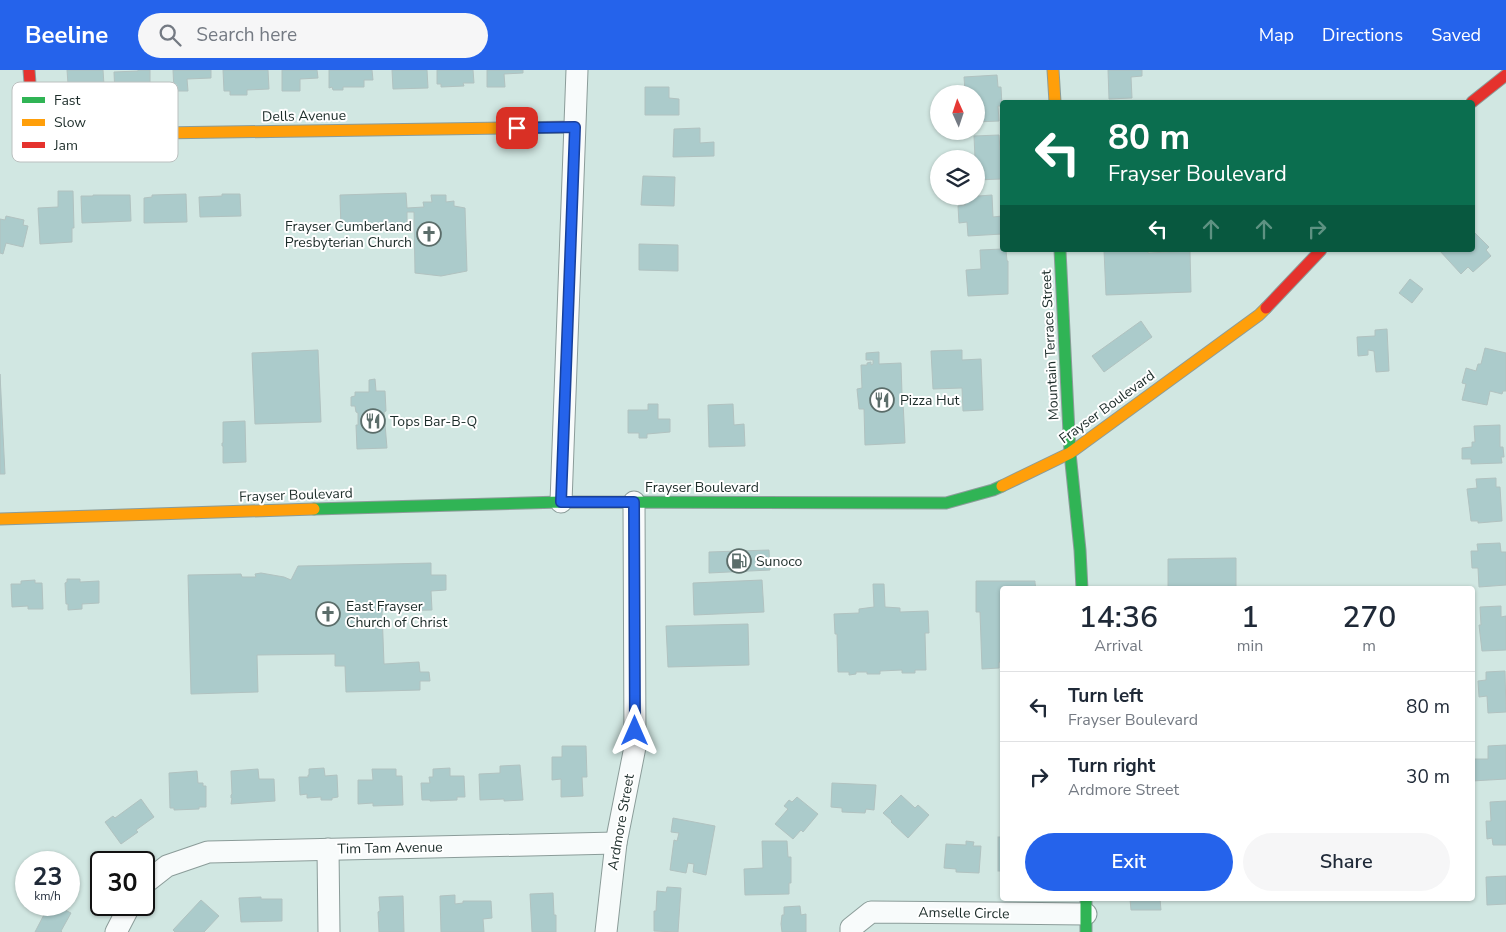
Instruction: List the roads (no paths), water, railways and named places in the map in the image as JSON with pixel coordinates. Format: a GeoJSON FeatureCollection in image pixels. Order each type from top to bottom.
{"type":"FeatureCollection","features":[{"type":"Feature","properties":{"kind":"main road"},"geometry":{"type":"LineString","coordinates":[[1053,70],[1054,100]]}},
{"type":"Feature","properties":{"kind":"main road"},"geometry":{"type":"LineString","coordinates":[[1475,100],[1506,75]]}},
{"type":"Feature","properties":{"kind":"main road","name":"Dells Avenue"},"geometry":{"type":"LineString","coordinates":[[178,133],[575,127]]}},
{"type":"Feature","properties":{"kind":"main road","name":"Mountain Terrace Street"},"geometry":{"type":"LineString","coordinates":[[1060,252],[1070,453],[1082,586]]}},
{"type":"Feature","properties":{"kind":"main road","name":"Frayser Boulevard"},"geometry":{"type":"LineString","coordinates":[[0,519],[561,502],[946,503],[993,490],[1070,453],[1259,314],[1319,252]]}},
{"type":"Feature","properties":{"kind":"street"},"geometry":{"type":"LineString","coordinates":[[561,502],[577,70]]}},
{"type":"Feature","properties":{"kind":"street","name":"Ardmore Street"},"geometry":{"type":"LineString","coordinates":[[606,932],[616,843],[635,747],[634,502]]}},
{"type":"Feature","properties":{"kind":"street","name":"Tim Tam Avenue"},"geometry":{"type":"LineString","coordinates":[[155,875],[167,866],[208,852],[616,843]]}},
{"type":"Feature","properties":{"kind":"street"},"geometry":{"type":"LineString","coordinates":[[328,849],[330,932]]}},
{"type":"Feature","properties":{"kind":"street","name":"Amselle Circle"},"geometry":{"type":"LineString","coordinates":[[851,932],[851,928],[871,912],[1086,915]]}},
{"type":"Feature","properties":{"kind":"street"},"geometry":{"type":"LineString","coordinates":[[116,932],[124,916]]}},
{"type":"Feature","properties":{"kind":"place","name":"Frayser Cumberland Presbyterian Church"},"geometry":{"type":"Point","coordinates":[429,234]}},
{"type":"Feature","properties":{"kind":"place","name":"Pizza Hut"},"geometry":{"type":"Point","coordinates":[882,400]}},
{"type":"Feature","properties":{"kind":"place","name":"Tops Bar-B-Q"},"geometry":{"type":"Point","coordinates":[373,421]}},
{"type":"Feature","properties":{"kind":"place","name":"Sunoco"},"geometry":{"type":"Point","coordinates":[739,561]}},
{"type":"Feature","properties":{"kind":"place","name":"East Frayser Church of Christ"},"geometry":{"type":"Point","coordinates":[328,614]}}]}
